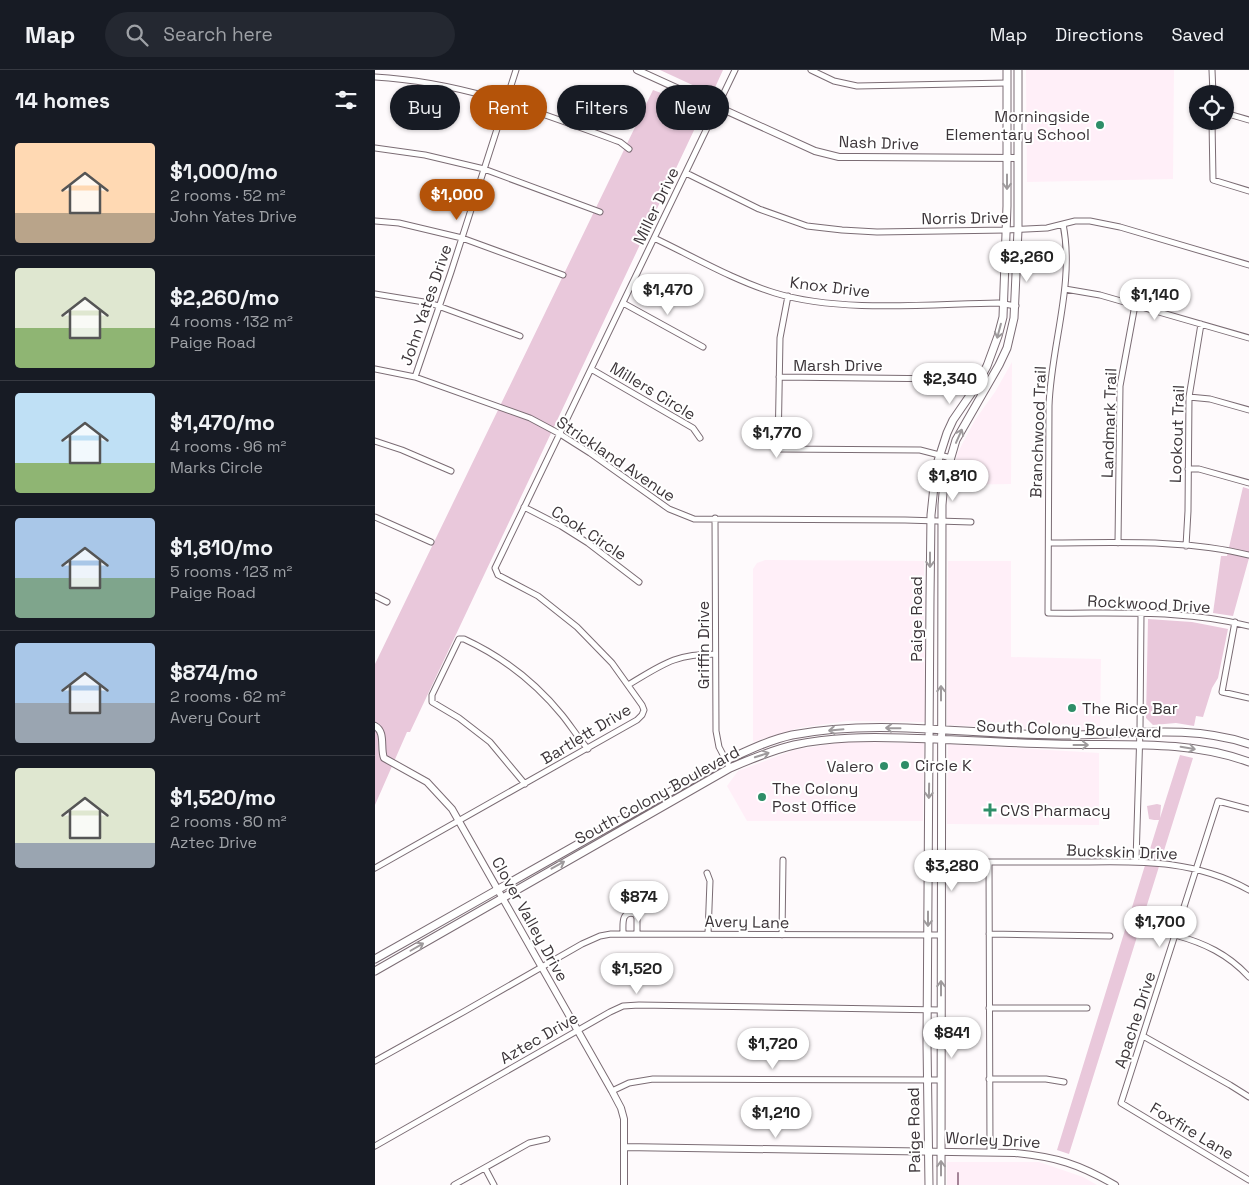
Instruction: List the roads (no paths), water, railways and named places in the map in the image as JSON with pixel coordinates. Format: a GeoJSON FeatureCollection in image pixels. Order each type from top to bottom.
{"type":"FeatureCollection","features":[{"type":"Feature","properties":{"kind":"main road","name":"Paige Road"},"geometry":{"type":"LineString","coordinates":[[929,1185],[927,1009],[930,521],[932,492],[939,454],[953,420],[975,388],[994,348],[1003,317],[1006,230],[1007,70]]}},
{"type":"Feature","properties":{"kind":"main road"},"geometry":{"type":"LineString","coordinates":[[1011,70],[1012,82],[1018,86]]}},
{"type":"Feature","properties":{"kind":"main road","name":"Paige Road"},"geometry":{"type":"LineString","coordinates":[[941,1185],[942,521],[944,482],[964,425],[1007,348],[1016,306],[1018,70]]}},
{"type":"Feature","properties":{"kind":"main road"},"geometry":{"type":"LineString","coordinates":[[930,628],[942,628]]}},
{"type":"Feature","properties":{"kind":"main road","name":"South Colony Boulevard"},"geometry":{"type":"LineString","coordinates":[[375,959],[725,761],[792,735],[856,728],[942,729],[1059,735],[1180,732],[1209,734],[1249,744]]}},
{"type":"Feature","properties":{"kind":"main road"},"geometry":{"type":"LineString","coordinates":[[817,732],[818,741]]}},
{"type":"Feature","properties":{"kind":"main road"},"geometry":{"type":"LineString","coordinates":[[1006,733],[1013,743]]}},
{"type":"Feature","properties":{"kind":"main road"},"geometry":{"type":"LineString","coordinates":[[1059,735],[1059,744]]}},
{"type":"Feature","properties":{"kind":"main road","name":"South Colony Boulevard"},"geometry":{"type":"LineString","coordinates":[[375,971],[730,768],[781,749],[818,741],[869,737],[930,738],[1013,743],[1185,747],[1213,752],[1249,762]]}},
{"type":"Feature","properties":{"kind":"main road"},"geometry":{"type":"LineString","coordinates":[[771,742],[781,749]]}},
{"type":"Feature","properties":{"kind":"main road"},"geometry":{"type":"LineString","coordinates":[[631,814],[636,822]]}},
{"type":"Feature","properties":{"kind":"main road"},"geometry":{"type":"LineString","coordinates":[[929,818],[941,816]]}},
{"type":"Feature","properties":{"kind":"street","name":"John Yates Drive"},"geometry":{"type":"LineString","coordinates":[[510,85],[516,70]]}},
{"type":"Feature","properties":{"kind":"street","name":"Nash Drive"},"geometry":{"type":"LineString","coordinates":[[637,70],[671,85]]}},
{"type":"Feature","properties":{"kind":"street","name":"Miller Drive"},"geometry":{"type":"LineString","coordinates":[[728,85],[735,70]]}},
{"type":"Feature","properties":{"kind":"street"},"geometry":{"type":"LineString","coordinates":[[811,70],[835,82],[857,86],[1007,83]]}},
{"type":"Feature","properties":{"kind":"street"},"geometry":{"type":"LineString","coordinates":[[1212,70],[1213,85]]}},
{"type":"Feature","properties":{"kind":"street"},"geometry":{"type":"LineString","coordinates":[[375,77],[428,82],[470,92]]}},
{"type":"Feature","properties":{"kind":"street","name":"Nash Drive"},"geometry":{"type":"LineString","coordinates":[[729,111],[801,146],[839,156],[1018,158]]}},
{"type":"Feature","properties":{"kind":"street"},"geometry":{"type":"LineString","coordinates":[[547,115],[620,142],[629,149]]}},
{"type":"Feature","properties":{"kind":"street"},"geometry":{"type":"LineString","coordinates":[[1234,116],[1249,120]]}},
{"type":"Feature","properties":{"kind":"street","name":"John Yates Drive"},"geometry":{"type":"LineString","coordinates":[[415,377],[496,130]]}},
{"type":"Feature","properties":{"kind":"street","name":"Miller Drive"},"geometry":{"type":"LineString","coordinates":[[495,568],[707,130]]}},
{"type":"Feature","properties":{"kind":"street"},"geometry":{"type":"LineString","coordinates":[[1213,130],[1213,180],[1249,192]]}},
{"type":"Feature","properties":{"kind":"street"},"geometry":{"type":"LineString","coordinates":[[375,148],[425,155],[484,169],[599,212]]}},
{"type":"Feature","properties":{"kind":"street","name":"Norris Drive"},"geometry":{"type":"LineString","coordinates":[[686,173],[759,209],[807,226],[877,232],[1018,230],[1047,228],[1075,221],[1100,222],[1249,265]]}},
{"type":"Feature","properties":{"kind":"street"},"geometry":{"type":"LineString","coordinates":[[375,221],[416,227],[461,238],[563,275]]}},
{"type":"Feature","properties":{"kind":"street","name":"Branchwood Trail"},"geometry":{"type":"LineString","coordinates":[[1048,613],[1050,380],[1065,288],[1067,242],[1063,224]]}},
{"type":"Feature","properties":{"kind":"street","name":"Knox Drive"},"geometry":{"type":"LineString","coordinates":[[654,238],[735,277],[788,296],[831,303],[873,305],[1004,304],[1016,306]]}},
{"type":"Feature","properties":{"kind":"street"},"geometry":{"type":"LineString","coordinates":[[1065,288],[1135,305],[1249,338]]}},
{"type":"Feature","properties":{"kind":"street"},"geometry":{"type":"LineString","coordinates":[[375,294],[413,300],[439,307],[519,336]]}},
{"type":"Feature","properties":{"kind":"street"},"geometry":{"type":"LineString","coordinates":[[788,296],[779,338],[778,449],[920,450],[951,458]]}},
{"type":"Feature","properties":{"kind":"street"},"geometry":{"type":"LineString","coordinates":[[623,303],[703,347]]}},
{"type":"Feature","properties":{"kind":"street","name":"Landmark Trail"},"geometry":{"type":"LineString","coordinates":[[1118,543],[1120,386],[1135,305]]}},
{"type":"Feature","properties":{"kind":"street","name":"Lookout Trail"},"geometry":{"type":"LineString","coordinates":[[1186,546],[1189,397],[1201,324]]}},
{"type":"Feature","properties":{"kind":"street","name":"Strickland Avenue"},"geometry":{"type":"LineString","coordinates":[[375,369],[415,377],[530,418],[590,452],[674,512],[695,519],[971,522]]}},
{"type":"Feature","properties":{"kind":"street","name":"Millers Circle"},"geometry":{"type":"LineString","coordinates":[[591,369],[693,428],[700,438]]}},
{"type":"Feature","properties":{"kind":"street","name":"Marsh Drive"},"geometry":{"type":"LineString","coordinates":[[779,377],[951,379],[975,388],[982,395]]}},
{"type":"Feature","properties":{"kind":"street"},"geometry":{"type":"LineString","coordinates":[[1189,397],[1209,399],[1249,410]]}},
{"type":"Feature","properties":{"kind":"street"},"geometry":{"type":"LineString","coordinates":[[375,441],[403,450],[451,471]]}},
{"type":"Feature","properties":{"kind":"street"},"geometry":{"type":"LineString","coordinates":[[1188,469],[1199,469],[1249,483]]}},
{"type":"Feature","properties":{"kind":"street","name":"Cook Circle"},"geometry":{"type":"LineString","coordinates":[[524,506],[588,543],[639,582]]}},
{"type":"Feature","properties":{"kind":"street"},"geometry":{"type":"LineString","coordinates":[[375,517],[431,542]]}},
{"type":"Feature","properties":{"kind":"street","name":"Griffin Drive"},"geometry":{"type":"LineString","coordinates":[[715,518],[716,732],[719,747],[730,768]]}},
{"type":"Feature","properties":{"kind":"street"},"geometry":{"type":"LineString","coordinates":[[1049,543],[1118,543],[1186,546],[1220,549],[1249,555]]}},
{"type":"Feature","properties":{"kind":"street","name":"Bartlett Drive"},"geometry":{"type":"LineString","coordinates":[[375,868],[588,749],[637,720],[644,710],[628,685],[600,650],[567,618],[538,596],[498,575],[495,568]]}},
{"type":"Feature","properties":{"kind":"street"},"geometry":{"type":"LineString","coordinates":[[375,596],[387,602]]}},
{"type":"Feature","properties":{"kind":"street","name":"Rockwood Drive"},"geometry":{"type":"LineString","coordinates":[[1048,613],[1188,616],[1235,622],[1249,626]]}},
{"type":"Feature","properties":{"kind":"street"},"geometry":{"type":"LineString","coordinates":[[1136,862],[1141,614]]}},
{"type":"Feature","properties":{"kind":"street"},"geometry":{"type":"LineString","coordinates":[[1235,622],[1222,692],[1249,698]]}},
{"type":"Feature","properties":{"kind":"street"},"geometry":{"type":"LineString","coordinates":[[525,784],[490,742],[459,718],[433,702],[433,695],[459,639],[464,639],[501,659],[534,685],[563,716],[588,749]]}},
{"type":"Feature","properties":{"kind":"street"},"geometry":{"type":"LineString","coordinates":[[628,685],[672,660],[684,656],[715,654]]}},
{"type":"Feature","properties":{"kind":"street","name":"Clover Valley Drive"},"geometry":{"type":"LineString","coordinates":[[375,726],[382,733],[382,752],[384,758],[427,782],[444,799],[459,822],[612,1091],[622,1112],[624,1125],[624,1185]]}},
{"type":"Feature","properties":{"kind":"street","name":"Apache Drive"},"geometry":{"type":"LineString","coordinates":[[1121,1103],[1218,801],[1249,809]]}},
{"type":"Feature","properties":{"kind":"street"},"geometry":{"type":"LineString","coordinates":[[782,935],[783,860]]}},
{"type":"Feature","properties":{"kind":"street","name":"Buckskin Drive"},"geometry":{"type":"LineString","coordinates":[[989,934],[989,862],[1136,862],[1177,865],[1221,876],[1249,890]]}},
{"type":"Feature","properties":{"kind":"street"},"geometry":{"type":"LineString","coordinates":[[707,873],[710,881],[708,934]]}},
{"type":"Feature","properties":{"kind":"street"},"geometry":{"type":"LineString","coordinates":[[623,933],[623,918],[626,914],[630,913],[635,914],[637,918],[637,933]]}},
{"type":"Feature","properties":{"kind":"street","name":"Avery Lane"},"geometry":{"type":"LineString","coordinates":[[375,1061],[590,940],[611,934],[941,935]]}},
{"type":"Feature","properties":{"kind":"street"},"geometry":{"type":"LineString","coordinates":[[990,1152],[989,934],[1110,936]]}},
{"type":"Feature","properties":{"kind":"street"},"geometry":{"type":"LineString","coordinates":[[1175,935],[1199,941],[1221,952],[1249,977]]}},
{"type":"Feature","properties":{"kind":"street","name":"Aztec Drive"},"geometry":{"type":"LineString","coordinates":[[375,1146],[617,1008],[631,1005],[941,1010]]}},
{"type":"Feature","properties":{"kind":"street"},"geometry":{"type":"LineString","coordinates":[[989,1008],[1087,1008]]}},
{"type":"Feature","properties":{"kind":"street"},"geometry":{"type":"LineString","coordinates":[[1143,1036],[1249,1097]]}},
{"type":"Feature","properties":{"kind":"street"},"geometry":{"type":"LineString","coordinates":[[612,1091],[629,1083],[653,1079],[941,1080]]}},
{"type":"Feature","properties":{"kind":"street"},"geometry":{"type":"LineString","coordinates":[[989,1080],[1046,1079],[1064,1082]]}},
{"type":"Feature","properties":{"kind":"street","name":"Foxfire Lane"},"geometry":{"type":"LineString","coordinates":[[1121,1103],[1249,1180]]}},
{"type":"Feature","properties":{"kind":"street"},"geometry":{"type":"LineString","coordinates":[[454,1185],[529,1143],[547,1139]]}},
{"type":"Feature","properties":{"kind":"street","name":"Worley Drive"},"geometry":{"type":"LineString","coordinates":[[624,1147],[990,1152],[1043,1156],[1088,1169],[1115,1185]]}},
{"type":"Feature","properties":{"kind":"street"},"geometry":{"type":"LineString","coordinates":[[485,1168],[494,1185]]}},
{"type":"Feature","properties":{"kind":"waterway"},"geometry":{"type":"LineString","coordinates":[[958,1173],[958,1185]]}},
{"type":"Feature","properties":{"kind":"place","name":"Morningside Elementary School"},"geometry":{"type":"Point","coordinates":[1100,125]}},
{"type":"Feature","properties":{"kind":"place","name":"The Rice Bar"},"geometry":{"type":"Point","coordinates":[1072,708]}},
{"type":"Feature","properties":{"kind":"place","name":"Circle K"},"geometry":{"type":"Point","coordinates":[905,765]}},
{"type":"Feature","properties":{"kind":"place","name":"Valero"},"geometry":{"type":"Point","coordinates":[884,766]}},
{"type":"Feature","properties":{"kind":"place","name":"The Colony Post Office"},"geometry":{"type":"Point","coordinates":[762,797]}},
{"type":"Feature","properties":{"kind":"place","name":"CVS Pharmacy"},"geometry":{"type":"Point","coordinates":[990,810]}}]}
